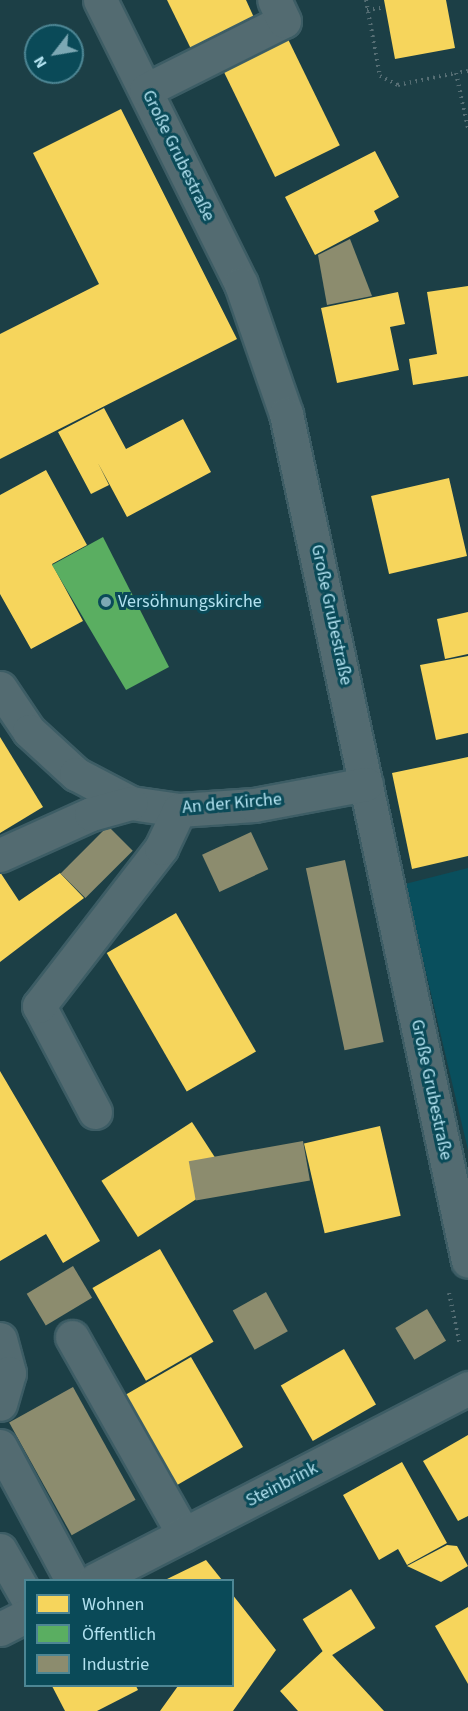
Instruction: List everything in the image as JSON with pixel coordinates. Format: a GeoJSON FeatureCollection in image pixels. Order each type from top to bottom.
{"type":"FeatureCollection","features":[{"type":"Feature","properties":{"kind":"street","name":"Große Grubestraße"},"geometry":{"type":"LineString","coordinates":[[100,0],[241,284],[266,351],[307,505],[468,1261]]}},
{"type":"Feature","properties":{"kind":"street"},"geometry":{"type":"LineString","coordinates":[[146,90],[284,21],[274,0]]}},
{"type":"Feature","properties":{"kind":"street","name":"An der Kirche"},"geometry":{"type":"LineString","coordinates":[[0,688],[29,731],[76,774],[131,803],[179,810],[254,805],[366,784]]}},
{"type":"Feature","properties":{"kind":"street"},"geometry":{"type":"LineString","coordinates":[[0,855],[91,814],[131,803]]}},
{"type":"Feature","properties":{"kind":"street"},"geometry":{"type":"LineString","coordinates":[[95,1113],[39,1006],[161,848],[179,810]]}},
{"type":"Feature","properties":{"kind":"street"},"geometry":{"type":"LineString","coordinates":[[72,1337],[184,1535]]}},
{"type":"Feature","properties":{"kind":"street"},"geometry":{"type":"LineString","coordinates":[[0,1339],[9,1373],[0,1404]]}},
{"type":"Feature","properties":{"kind":"street","name":"Steinbrink"},"geometry":{"type":"LineString","coordinates":[[99,1579],[468,1388]]}},
{"type":"Feature","properties":{"kind":"street"},"geometry":{"type":"LineString","coordinates":[[0,1446],[71,1579]]}},
{"type":"Feature","properties":{"kind":"street"},"geometry":{"type":"LineString","coordinates":[[0,1550],[24,1592]]}},
{"type":"Feature","properties":{"kind":"street"},"geometry":{"type":"LineString","coordinates":[[0,1629],[24,1617]]}},
{"type":"Feature","properties":{"kind":"path"},"geometry":{"type":"LineString","coordinates":[[366,0],[380,76],[398,85],[468,71]]}},
{"type":"Feature","properties":{"kind":"path"},"geometry":{"type":"LineString","coordinates":[[368,10],[385,7]]}},
{"type":"Feature","properties":{"kind":"path"},"geometry":{"type":"LineString","coordinates":[[456,73],[468,128]]}},
{"type":"Feature","properties":{"kind":"shaded area"},"geometry":{"type":"Polygon","coordinates":[[[468,868],[468,1150],[405,884],[468,868]]]}},
{"type":"Feature","properties":{"kind":"building: Wohnen"},"geometry":{"type":"Polygon","coordinates":[[[167,0],[246,0],[256,22],[193,53],[167,0]]]}},
{"type":"Feature","properties":{"kind":"building: Wohnen"},"geometry":{"type":"Polygon","coordinates":[[[384,0],[446,0],[455,48],[395,59],[384,0]]]}},
{"type":"Feature","properties":{"kind":"building: Wohnen"},"geometry":{"type":"Polygon","coordinates":[[[285,33],[340,145],[275,177],[220,65],[285,33]]]}},
{"type":"Feature","properties":{"kind":"building: Wohnen"},"geometry":{"type":"Polygon","coordinates":[[[121,109],[237,339],[0,459],[0,334],[99,284],[33,153],[121,109]]]}},
{"type":"Feature","properties":{"kind":"building: Wohnen"},"geometry":{"type":"Polygon","coordinates":[[[375,151],[399,197],[374,211],[379,221],[315,255],[285,197],[375,151]]]}},
{"type":"Feature","properties":{"kind":"building: Wohnen"},"geometry":{"type":"Polygon","coordinates":[[[468,286],[468,376],[413,385],[409,359],[437,354],[427,292],[468,286]]]}},
{"type":"Feature","properties":{"kind":"building: Wohnen"},"geometry":{"type":"Polygon","coordinates":[[[398,292],[405,324],[390,327],[399,370],[337,383],[321,308],[398,292]]]}},
{"type":"Feature","properties":{"kind":"building: Wohnen"},"geometry":{"type":"Polygon","coordinates":[[[104,408],[126,449],[183,419],[211,472],[127,517],[98,463],[109,485],[91,494],[58,432],[104,408]]]}},
{"type":"Feature","properties":{"kind":"building: Wohnen"},"geometry":{"type":"Polygon","coordinates":[[[46,470],[87,545],[52,564],[83,621],[31,649],[0,594],[0,495],[46,470]]]}},
{"type":"Feature","properties":{"kind":"building: Wohnen"},"geometry":{"type":"Polygon","coordinates":[[[449,478],[467,556],[389,574],[371,496],[449,478]]]}},
{"type":"Feature","properties":{"kind":"building: Wohnen"},"geometry":{"type":"Polygon","coordinates":[[[468,612],[468,654],[445,659],[437,619],[468,612]]]}},
{"type":"Feature","properties":{"kind":"building: Wohnen"},"geometry":{"type":"Polygon","coordinates":[[[468,656],[468,733],[436,740],[420,665],[468,656]]]}},
{"type":"Feature","properties":{"kind":"building: Wohnen"},"geometry":{"type":"Polygon","coordinates":[[[0,737],[43,807],[0,833],[0,737]]]}},
{"type":"Feature","properties":{"kind":"building: Wohnen"},"geometry":{"type":"Polygon","coordinates":[[[468,757],[468,856],[412,869],[392,773],[468,757]]]}},
{"type":"Feature","properties":{"kind":"building: Wohnen"},"geometry":{"type":"Polygon","coordinates":[[[0,872],[19,901],[60,873],[84,898],[0,962],[0,872]]]}},
{"type":"Feature","properties":{"kind":"building: Wohnen"},"geometry":{"type":"Polygon","coordinates":[[[176,913],[256,1052],[187,1092],[107,953],[176,913]]]}},
{"type":"Feature","properties":{"kind":"building: Wohnen"},"geometry":{"type":"Polygon","coordinates":[[[0,1071],[100,1241],[63,1263],[46,1234],[0,1261],[0,1071]]]}},
{"type":"Feature","properties":{"kind":"building: Wohnen"},"geometry":{"type":"Polygon","coordinates":[[[192,1122],[228,1178],[138,1237],[101,1181],[192,1122]]]}},
{"type":"Feature","properties":{"kind":"building: Wohnen"},"geometry":{"type":"Polygon","coordinates":[[[380,1126],[401,1216],[325,1233],[304,1144],[380,1126]]]}},
{"type":"Feature","properties":{"kind":"building: Wohnen"},"geometry":{"type":"Polygon","coordinates":[[[160,1249],[214,1342],[146,1381],[92,1288],[160,1249]]]}},
{"type":"Feature","properties":{"kind":"building: Wohnen"},"geometry":{"type":"Polygon","coordinates":[[[344,1349],[376,1404],[313,1441],[281,1386],[344,1349]]]}},
{"type":"Feature","properties":{"kind":"building: Wohnen"},"geometry":{"type":"Polygon","coordinates":[[[191,1357],[243,1447],[177,1485],[125,1395],[191,1357]]]}},
{"type":"Feature","properties":{"kind":"building: Wohnen"},"geometry":{"type":"Polygon","coordinates":[[[468,1435],[468,1516],[458,1521],[423,1461],[468,1435]]]}},
{"type":"Feature","properties":{"kind":"building: Wohnen"},"geometry":{"type":"Polygon","coordinates":[[[402,1462],[447,1543],[407,1565],[398,1549],[379,1560],[343,1495],[402,1462]]]}},
{"type":"Feature","properties":{"kind":"building: Wohnen"},"geometry":{"type":"Polygon","coordinates":[[[447,1545],[457,1546],[468,1566],[441,1582],[407,1566],[447,1545]]]}},
{"type":"Feature","properties":{"kind":"building: Wohnen"},"geometry":{"type":"Polygon","coordinates":[[[206,1560],[221,1579],[167,1579],[206,1560]]]}},
{"type":"Feature","properties":{"kind":"building: Wohnen"},"geometry":{"type":"Polygon","coordinates":[[[351,1589],[375,1628],[327,1658],[303,1619],[351,1589]]]}},
{"type":"Feature","properties":{"kind":"building: Wohnen"},"geometry":{"type":"Polygon","coordinates":[[[234,1597],[276,1650],[233,1711],[160,1711],[177,1687],[234,1687],[234,1597]]]}},
{"type":"Feature","properties":{"kind":"building: Wohnen"},"geometry":{"type":"Polygon","coordinates":[[[468,1607],[468,1684],[435,1626],[468,1607]]]}},
{"type":"Feature","properties":{"kind":"building: Wohnen"},"geometry":{"type":"Polygon","coordinates":[[[326,1648],[384,1711],[298,1711],[280,1691],[326,1648]]]}},
{"type":"Feature","properties":{"kind":"building: Wohnen"},"geometry":{"type":"Polygon","coordinates":[[[53,1687],[136,1687],[138,1690],[97,1711],[65,1711],[53,1687]]]}},
{"type":"Feature","properties":{"kind":"building: Öffentlich","name":"Versöhnungskirche"},"geometry":{"type":"Polygon","coordinates":[[[103,537],[169,667],[126,690],[52,565],[103,537]]]}},
{"type":"Feature","properties":{"kind":"building: Industrie"},"geometry":{"type":"Polygon","coordinates":[[[350,239],[372,296],[327,305],[318,255],[350,239]]]}},
{"type":"Feature","properties":{"kind":"building: Industrie"},"geometry":{"type":"Polygon","coordinates":[[[108,826],[133,851],[85,898],[61,873],[108,826]]]}},
{"type":"Feature","properties":{"kind":"building: Industrie"},"geometry":{"type":"Polygon","coordinates":[[[251,832],[268,869],[219,892],[202,855],[251,832]]]}},
{"type":"Feature","properties":{"kind":"building: Industrie"},"geometry":{"type":"Polygon","coordinates":[[[345,860],[384,1042],[345,1050],[306,868],[345,860]]]}},
{"type":"Feature","properties":{"kind":"building: Industrie"},"geometry":{"type":"Polygon","coordinates":[[[303,1141],[310,1180],[196,1201],[189,1161],[303,1141]]]}},
{"type":"Feature","properties":{"kind":"building: Industrie"},"geometry":{"type":"Polygon","coordinates":[[[73,1266],[92,1298],[46,1326],[27,1294],[73,1266]]]}},
{"type":"Feature","properties":{"kind":"building: Industrie"},"geometry":{"type":"Polygon","coordinates":[[[266,1292],[288,1331],[255,1350],[233,1310],[266,1292]]]}},
{"type":"Feature","properties":{"kind":"building: Industrie"},"geometry":{"type":"Polygon","coordinates":[[[427,1309],[446,1341],[414,1360],[395,1328],[427,1309]]]}},
{"type":"Feature","properties":{"kind":"building: Industrie"},"geometry":{"type":"Polygon","coordinates":[[[73,1387],[136,1500],[72,1535],[9,1422],[73,1387]]]}},
{"type":"Feature","properties":{"kind":"place","name":"Versöhnungskirche"},"geometry":{"type":"Point","coordinates":[106,602]}}]}
